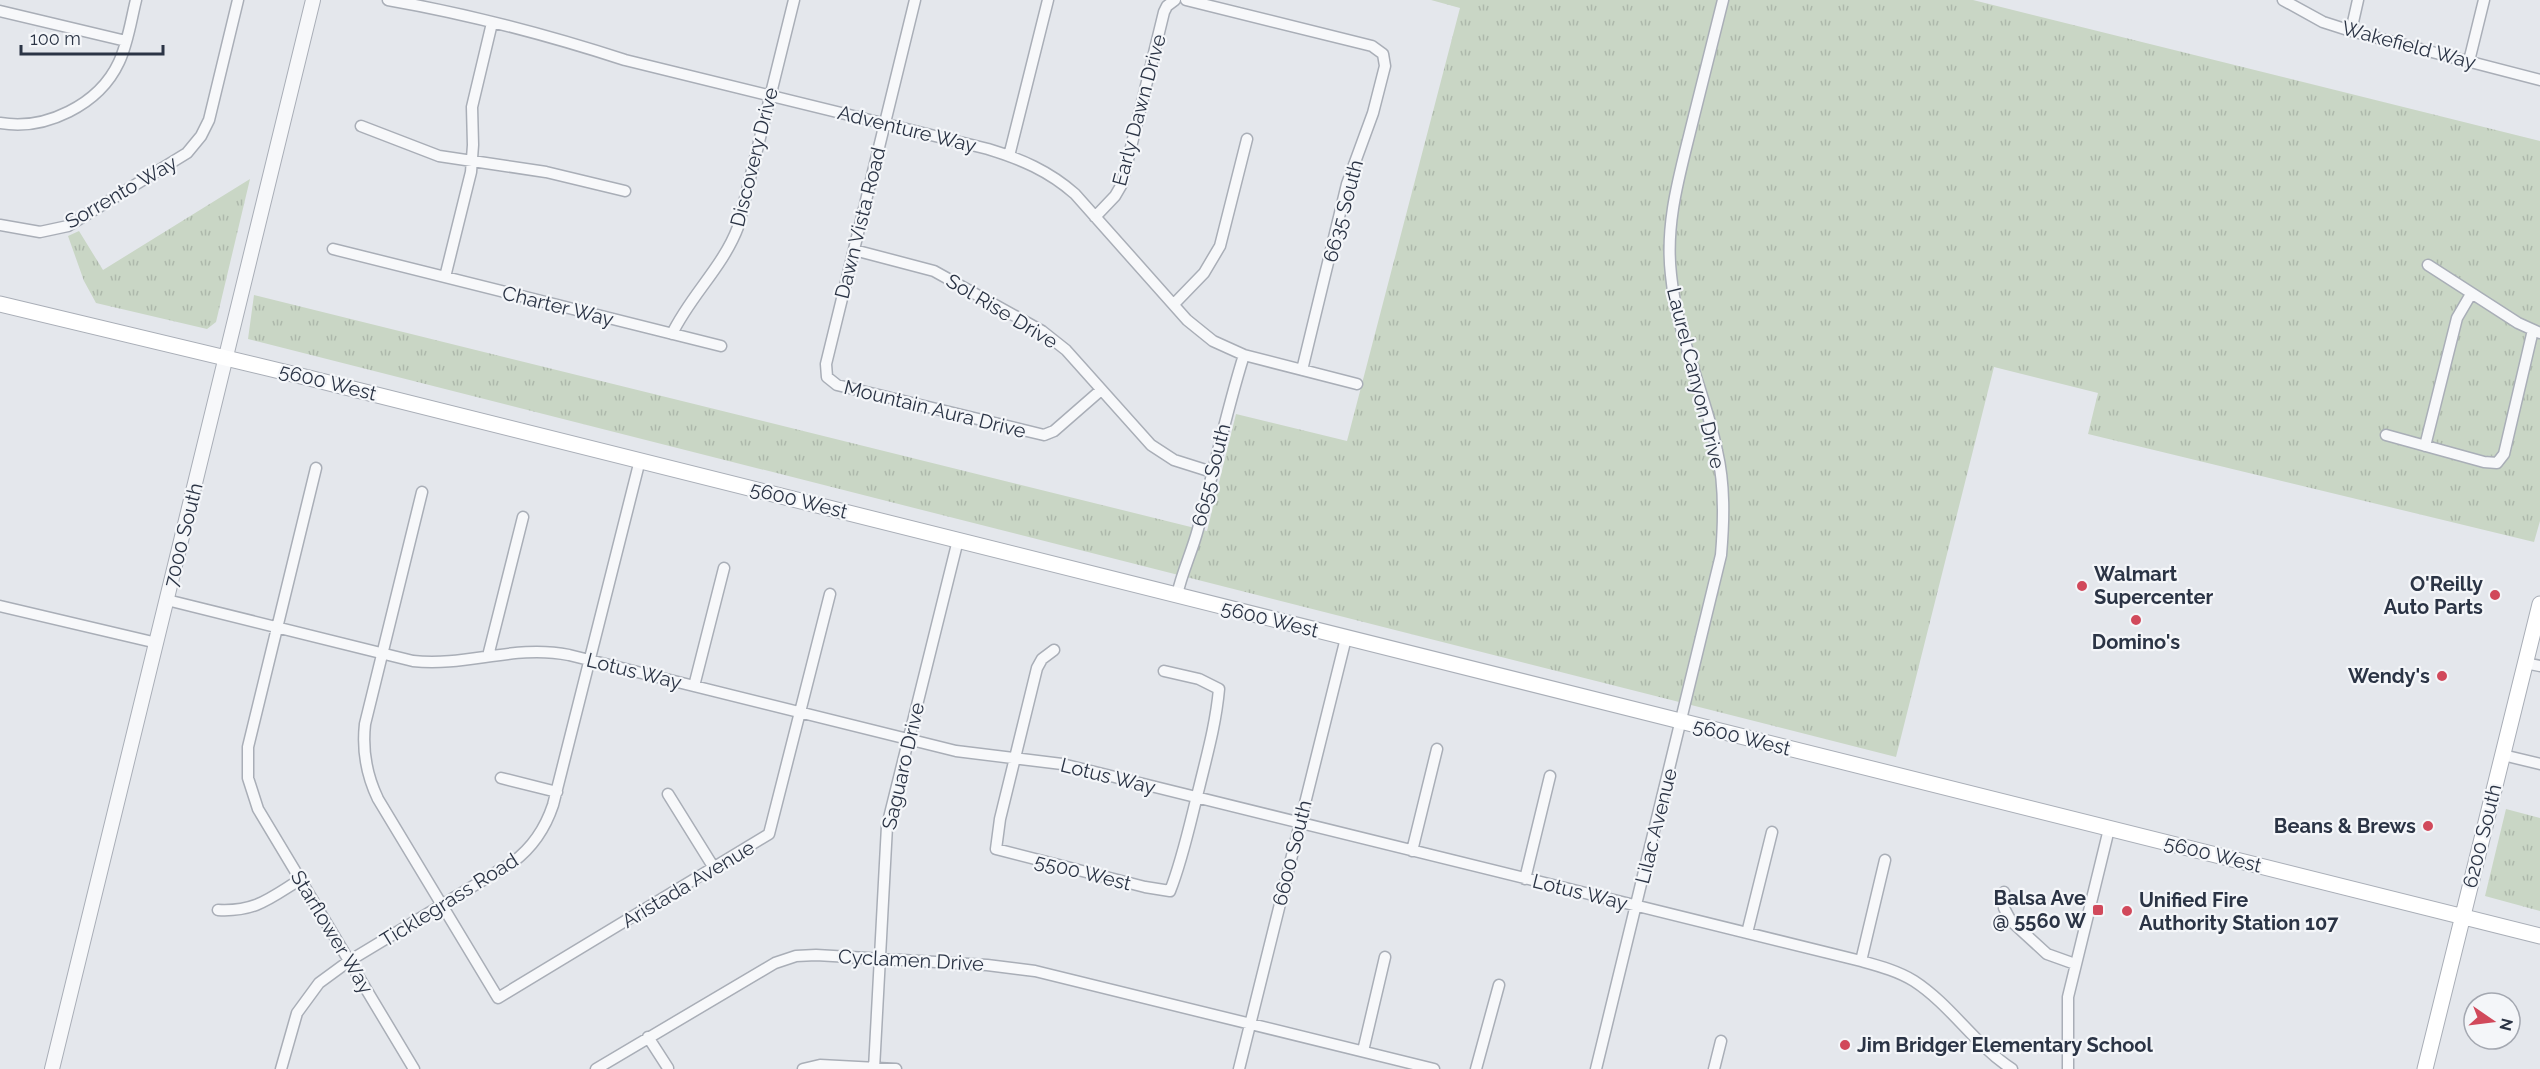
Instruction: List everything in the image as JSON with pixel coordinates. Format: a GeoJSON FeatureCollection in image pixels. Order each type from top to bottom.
{"type":"FeatureCollection","features":[{"type":"Feature","properties":{"kind":"main road","name":"5600 West"},"geometry":{"type":"LineString","coordinates":[[0,304],[226,357],[640,460],[2540,936]]}},
{"type":"Feature","properties":{"kind":"main road","name":"6200 South"},"geometry":{"type":"LineString","coordinates":[[2425,1069],[2503,755],[2533,664],[2540,604]]}},
{"type":"Feature","properties":{"kind":"street"},"geometry":{"type":"LineString","coordinates":[[0,123],[21,125],[41,123],[60,116],[100,89],[120,62],[136,0]]}},
{"type":"Feature","properties":{"kind":"street","name":"Sorrento Way"},"geometry":{"type":"LineString","coordinates":[[0,225],[40,231],[68,226],[187,153],[201,136],[209,120],[238,0]]}},
{"type":"Feature","properties":{"kind":"street","name":"7000 South"},"geometry":{"type":"LineString","coordinates":[[52,1069],[313,0]]}},
{"type":"Feature","properties":{"kind":"street","name":"Adventure Way"},"geometry":{"type":"LineString","coordinates":[[388,0],[566,41],[625,60],[1010,156],[1036,166],[1056,178],[1075,194],[1204,335],[1244,355],[1357,384]]}},
{"type":"Feature","properties":{"kind":"street","name":"Discovery Drive"},"geometry":{"type":"LineString","coordinates":[[672,334],[681,316],[733,240],[794,0]]}},
{"type":"Feature","properties":{"kind":"street","name":"Dawn Vista Road"},"geometry":{"type":"LineString","coordinates":[[827,377],[826,364],[915,0]]}},
{"type":"Feature","properties":{"kind":"street"},"geometry":{"type":"LineString","coordinates":[[1010,156],[1048,0]]}},
{"type":"Feature","properties":{"kind":"street","name":"Early Dawn Drive"},"geometry":{"type":"LineString","coordinates":[[1095,217],[1115,196],[1122,184],[1164,12],[1169,3],[1175,0]]}},
{"type":"Feature","properties":{"kind":"street","name":"6635 South"},"geometry":{"type":"LineString","coordinates":[[1186,0],[1372,46],[1383,54],[1385,63],[1376,103],[1347,184],[1302,370]]}},
{"type":"Feature","properties":{"kind":"street","name":"Laurel Canyon Drive"},"geometry":{"type":"LineString","coordinates":[[1681,722],[1718,572],[1723,537],[1723,501],[1714,438],[1673,294],[1669,260],[1670,226],[1675,193],[1723,0]]}},
{"type":"Feature","properties":{"kind":"street","name":"Wakefield Way"},"geometry":{"type":"LineString","coordinates":[[2283,0],[2323,22],[2351,31],[2540,80]]}},
{"type":"Feature","properties":{"kind":"street"},"geometry":{"type":"LineString","coordinates":[[2351,31],[2358,0]]}},
{"type":"Feature","properties":{"kind":"street"},"geometry":{"type":"LineString","coordinates":[[2469,61],[2484,0]]}},
{"type":"Feature","properties":{"kind":"street"},"geometry":{"type":"LineString","coordinates":[[0,12],[126,41]]}},
{"type":"Feature","properties":{"kind":"street"},"geometry":{"type":"LineString","coordinates":[[445,277],[472,161],[472,107],[492,23]]}},
{"type":"Feature","properties":{"kind":"street"},"geometry":{"type":"LineString","coordinates":[[361,126],[434,155],[546,172],[625,191]]}},
{"type":"Feature","properties":{"kind":"street"},"geometry":{"type":"LineString","coordinates":[[1174,304],[1204,273],[1220,246],[1247,139]]}},
{"type":"Feature","properties":{"kind":"street","name":"Charter Way"},"geometry":{"type":"LineString","coordinates":[[333,249],[721,346]]}},
{"type":"Feature","properties":{"kind":"street","name":"Sol Rise Drive"},"geometry":{"type":"LineString","coordinates":[[854,250],[928,269],[956,282],[1054,340],[1156,450],[1180,463],[1212,472]]}},
{"type":"Feature","properties":{"kind":"street"},"geometry":{"type":"LineString","coordinates":[[2386,435],[2484,462],[2498,463],[2504,454],[2536,331],[2470,294],[2428,265]]}},
{"type":"Feature","properties":{"kind":"street"},"geometry":{"type":"LineString","coordinates":[[2425,446],[2457,318],[2470,294]]}},
{"type":"Feature","properties":{"kind":"street","name":"6655 South"},"geometry":{"type":"LineString","coordinates":[[1177,595],[1185,564],[1197,533],[1231,394],[1244,355]]}},
{"type":"Feature","properties":{"kind":"street","name":"Mountain Aura Drive"},"geometry":{"type":"LineString","coordinates":[[827,377],[837,384],[1044,435],[1054,431],[1101,390]]}},
{"type":"Feature","properties":{"kind":"street","name":"Ticklegrass Road"},"geometry":{"type":"LineString","coordinates":[[281,1069],[293,1024],[303,1002],[323,979],[513,862],[529,849],[546,824],[640,460]]}},
{"type":"Feature","properties":{"kind":"street","name":"Starflower Way"},"geometry":{"type":"LineString","coordinates":[[316,468],[248,747],[246,796],[258,808],[414,1069]]}},
{"type":"Feature","properties":{"kind":"street"},"geometry":{"type":"LineString","coordinates":[[422,492],[365,724],[364,746],[366,767],[378,799],[442,905]]}},
{"type":"Feature","properties":{"kind":"street"},"geometry":{"type":"LineString","coordinates":[[488,656],[523,517]]}},
{"type":"Feature","properties":{"kind":"street","name":"Saguaro Drive"},"geometry":{"type":"LineString","coordinates":[[874,1068],[887,826],[958,540]]}},
{"type":"Feature","properties":{"kind":"street"},"geometry":{"type":"LineString","coordinates":[[694,686],[724,568]]}},
{"type":"Feature","properties":{"kind":"street","name":"Aristada Avenue"},"geometry":{"type":"LineString","coordinates":[[442,905],[498,998],[769,834],[830,594]]}},
{"type":"Feature","properties":{"kind":"street","name":"Lotus Way"},"geometry":{"type":"LineString","coordinates":[[167,600],[382,654],[433,663],[448,663],[517,652],[554,652],[956,752],[1062,764],[1861,961],[1898,973],[1921,986],[1997,1058],[2012,1069]]}},
{"type":"Feature","properties":{"kind":"street"},"geometry":{"type":"LineString","coordinates":[[0,606],[157,643]]}},
{"type":"Feature","properties":{"kind":"street","name":"6600 South"},"geometry":{"type":"LineString","coordinates":[[1239,1069],[1346,638]]}},
{"type":"Feature","properties":{"kind":"street"},"geometry":{"type":"LineString","coordinates":[[1014,760],[1037,668],[1042,659],[1054,650]]}},
{"type":"Feature","properties":{"kind":"street"},"geometry":{"type":"LineString","coordinates":[[1164,671],[1199,680],[1220,689],[1217,714],[1196,798]]}},
{"type":"Feature","properties":{"kind":"street","name":"Lilac Avenue"},"geometry":{"type":"LineString","coordinates":[[1596,1069],[1681,722]]}},
{"type":"Feature","properties":{"kind":"street"},"geometry":{"type":"LineString","coordinates":[[1412,851],[1437,749]]}},
{"type":"Feature","properties":{"kind":"street"},"geometry":{"type":"LineString","coordinates":[[2503,755],[2540,764]]}},
{"type":"Feature","properties":{"kind":"street","name":"5500 West"},"geometry":{"type":"LineString","coordinates":[[1014,760],[1000,819],[996,849],[1145,887],[1170,891],[1179,867],[1196,798]]}},
{"type":"Feature","properties":{"kind":"street"},"geometry":{"type":"LineString","coordinates":[[1525,879],[1550,776]]}},
{"type":"Feature","properties":{"kind":"street"},"geometry":{"type":"LineString","coordinates":[[501,778],[556,792]]}},
{"type":"Feature","properties":{"kind":"street"},"geometry":{"type":"LineString","coordinates":[[668,794],[714,868]]}},
{"type":"Feature","properties":{"kind":"street"},"geometry":{"type":"LineString","coordinates":[[2068,1069],[2067,1008],[2075,964],[2109,829]]}},
{"type":"Feature","properties":{"kind":"street"},"geometry":{"type":"LineString","coordinates":[[1747,933],[1772,832]]}},
{"type":"Feature","properties":{"kind":"street"},"geometry":{"type":"LineString","coordinates":[[1861,961],[1885,860]]}},
{"type":"Feature","properties":{"kind":"street"},"geometry":{"type":"LineString","coordinates":[[218,910],[237,911],[257,906],[301,879]]}},
{"type":"Feature","properties":{"kind":"street"},"geometry":{"type":"LineString","coordinates":[[2004,892],[2004,908],[2011,921],[2047,954],[2075,964]]}},
{"type":"Feature","properties":{"kind":"street","name":"Cyclamen Drive"},"geometry":{"type":"LineString","coordinates":[[596,1069],[766,967],[785,959],[816,955],[987,964],[1035,971],[1434,1069]]}},
{"type":"Feature","properties":{"kind":"street"},"geometry":{"type":"LineString","coordinates":[[1363,1051],[1385,957]]}},
{"type":"Feature","properties":{"kind":"street"},"geometry":{"type":"LineString","coordinates":[[1476,1069],[1499,985]]}},
{"type":"Feature","properties":{"kind":"street"},"geometry":{"type":"LineString","coordinates":[[648,1037],[668,1068]]}},
{"type":"Feature","properties":{"kind":"street"},"geometry":{"type":"LineString","coordinates":[[1714,1069],[1721,1041]]}},
{"type":"Feature","properties":{"kind":"street"},"geometry":{"type":"LineString","coordinates":[[803,1069],[820,1065],[896,1069]]}},
{"type":"Feature","properties":{"kind":"green space"},"geometry":{"type":"Polygon","coordinates":[[[1431,0],[1973,0],[2540,141],[2540,521],[2534,542],[2088,434],[2098,393],[1994,367],[1896,757],[248,339],[254,295],[1207,531],[1236,414],[1347,441],[1460,8],[1431,0]]]}},
{"type":"Feature","properties":{"kind":"green space"},"geometry":{"type":"Polygon","coordinates":[[[250,179],[216,322],[207,329],[96,303],[84,281],[68,236],[79,231],[103,270],[250,179]]]}},
{"type":"Feature","properties":{"kind":"green space"},"geometry":{"type":"Polygon","coordinates":[[[2506,809],[2540,818],[2540,911],[2485,896],[2506,809]]]}},
{"type":"Feature","properties":{"kind":"place","name":"Walmart Supercenter"},"geometry":{"type":"Point","coordinates":[2082,586]}},
{"type":"Feature","properties":{"kind":"place","name":"O'Reilly Auto Parts"},"geometry":{"type":"Point","coordinates":[2495,595]}},
{"type":"Feature","properties":{"kind":"place","name":"Domino's"},"geometry":{"type":"Point","coordinates":[2136,620]}},
{"type":"Feature","properties":{"kind":"place","name":"Wendy's"},"geometry":{"type":"Point","coordinates":[2442,676]}},
{"type":"Feature","properties":{"kind":"place","name":"Beans & Brews"},"geometry":{"type":"Point","coordinates":[2428,826]}},
{"type":"Feature","properties":{"kind":"place","name":"Balsa Ave @ 5560 W"},"geometry":{"type":"Point","coordinates":[2098,910]}},
{"type":"Feature","properties":{"kind":"place","name":"Unified Fire Authority Station 107"},"geometry":{"type":"Point","coordinates":[2127,911]}},
{"type":"Feature","properties":{"kind":"place","name":"Jim Bridger Elementary School"},"geometry":{"type":"Point","coordinates":[1845,1045]}}]}
